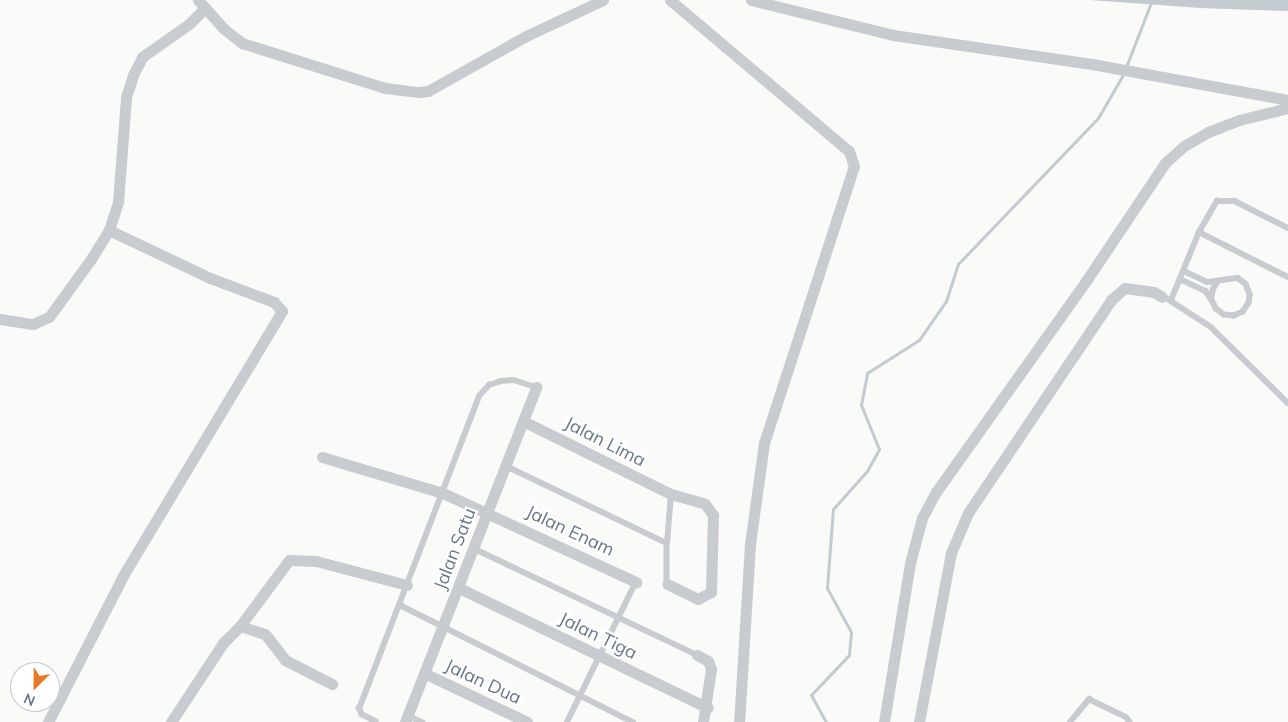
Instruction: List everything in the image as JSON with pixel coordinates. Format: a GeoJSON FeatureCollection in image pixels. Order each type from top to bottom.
{"type":"FeatureCollection","features":[{"type":"Feature","properties":{"kind":"street"},"geometry":{"type":"LineString","coordinates":[[0,319],[33,324],[49,317],[109,230],[120,195],[128,87],[142,57],[189,24],[202,4],[232,36],[242,43],[385,88],[419,92],[428,91],[526,36],[603,0]]}},
{"type":"Feature","properties":{"kind":"street"},"geometry":{"type":"LineString","coordinates":[[670,0],[849,151],[854,166],[764,443],[750,544],[740,722]]}},
{"type":"Feature","properties":{"kind":"street"},"geometry":{"type":"LineString","coordinates":[[751,0],[894,35],[1092,64],[1288,100]]}},
{"type":"Feature","properties":{"kind":"street"},"geometry":{"type":"LineString","coordinates":[[884,722],[910,563],[922,518],[936,492],[1088,278],[1165,164],[1197,137],[1239,120],[1288,108]]}},
{"type":"Feature","properties":{"kind":"street"},"geometry":{"type":"LineString","coordinates":[[48,722],[124,574],[282,311],[274,302],[210,278],[109,230]]}},
{"type":"Feature","properties":{"kind":"street"},"geometry":{"type":"LineString","coordinates":[[919,722],[951,553],[968,513],[1110,300],[1125,288],[1154,292],[1167,298]]}},
{"type":"Feature","properties":{"kind":"street","name":"Jalan Satu"},"geometry":{"type":"LineString","coordinates":[[406,719],[475,549],[536,387]]}},
{"type":"Feature","properties":{"kind":"street","name":"Jalan Lima"},"geometry":{"type":"LineString","coordinates":[[524,421],[671,494]]}},
{"type":"Feature","properties":{"kind":"street","name":"Jalan Enam"},"geometry":{"type":"LineString","coordinates":[[322,457],[443,493],[488,512],[636,582]]}},
{"type":"Feature","properties":{"kind":"street"},"geometry":{"type":"LineString","coordinates":[[667,584],[698,599],[711,592],[713,514],[705,504],[671,494]]}},
{"type":"Feature","properties":{"kind":"street"},"geometry":{"type":"LineString","coordinates":[[171,722],[223,643],[240,626],[289,560],[298,558],[316,561],[407,584]]}},
{"type":"Feature","properties":{"kind":"street","name":"Jalan Tiga"},"geometry":{"type":"LineString","coordinates":[[459,588],[708,708]]}},
{"type":"Feature","properties":{"kind":"street"},"geometry":{"type":"LineString","coordinates":[[240,626],[265,634],[285,660],[332,684]]}},
{"type":"Feature","properties":{"kind":"street"},"geometry":{"type":"LineString","coordinates":[[698,655],[708,661],[711,669],[708,708],[703,722]]}},
{"type":"Feature","properties":{"kind":"street","name":"Jalan Dua"},"geometry":{"type":"LineString","coordinates":[[424,673],[527,722]]}},
{"type":"Feature","properties":{"kind":"lane"},"geometry":{"type":"LineString","coordinates":[[1287,401],[1211,327],[1167,298],[1184,271],[1199,232],[1213,205],[1224,199],[1288,228]]}},
{"type":"Feature","properties":{"kind":"lane"},"geometry":{"type":"LineString","coordinates":[[1199,232],[1288,277]]}},
{"type":"Feature","properties":{"kind":"lane"},"geometry":{"type":"LineString","coordinates":[[1180,278],[1206,291],[1224,315],[1243,312],[1249,303],[1250,294],[1246,284],[1238,278],[1208,282],[1184,271]]}},
{"type":"Feature","properties":{"kind":"lane"},"geometry":{"type":"LineString","coordinates":[[1212,300],[1213,290],[1218,282]]}},
{"type":"Feature","properties":{"kind":"lane"},"geometry":{"type":"LineString","coordinates":[[376,722],[362,715],[359,709],[479,396],[489,385],[501,381],[514,380],[536,387]]}},
{"type":"Feature","properties":{"kind":"lane"},"geometry":{"type":"LineString","coordinates":[[506,466],[667,543]]}},
{"type":"Feature","properties":{"kind":"lane"},"geometry":{"type":"LineString","coordinates":[[667,584],[667,543],[671,494]]}},
{"type":"Feature","properties":{"kind":"lane"},"geometry":{"type":"LineString","coordinates":[[475,549],[698,655]]}},
{"type":"Feature","properties":{"kind":"lane"},"geometry":{"type":"LineString","coordinates":[[567,722],[636,582]]}},
{"type":"Feature","properties":{"kind":"lane"},"geometry":{"type":"LineString","coordinates":[[400,605],[633,722]]}},
{"type":"Feature","properties":{"kind":"lane"},"geometry":{"type":"LineString","coordinates":[[1070,722],[1089,699],[1126,717],[1130,722]]}},
{"type":"Feature","properties":{"kind":"lane"},"geometry":{"type":"LineString","coordinates":[[406,719],[422,722]]}},
{"type":"Feature","properties":{"kind":"shaded area"},"geometry":{"type":"Polygon","coordinates":[[[1090,0],[1288,0],[1288,11],[1200,8],[1090,0]]]}},
{"type":"Feature","properties":{"kind":"waterway"},"geometry":{"type":"LineString","coordinates":[[1126,67],[1152,0]]}},
{"type":"Feature","properties":{"kind":"waterway"},"geometry":{"type":"LineString","coordinates":[[826,722],[811,695],[849,655],[851,632],[827,588],[833,509],[867,471],[879,449],[861,405],[867,373],[919,340],[946,301],[958,264],[1098,118],[1124,73]]}}]}
